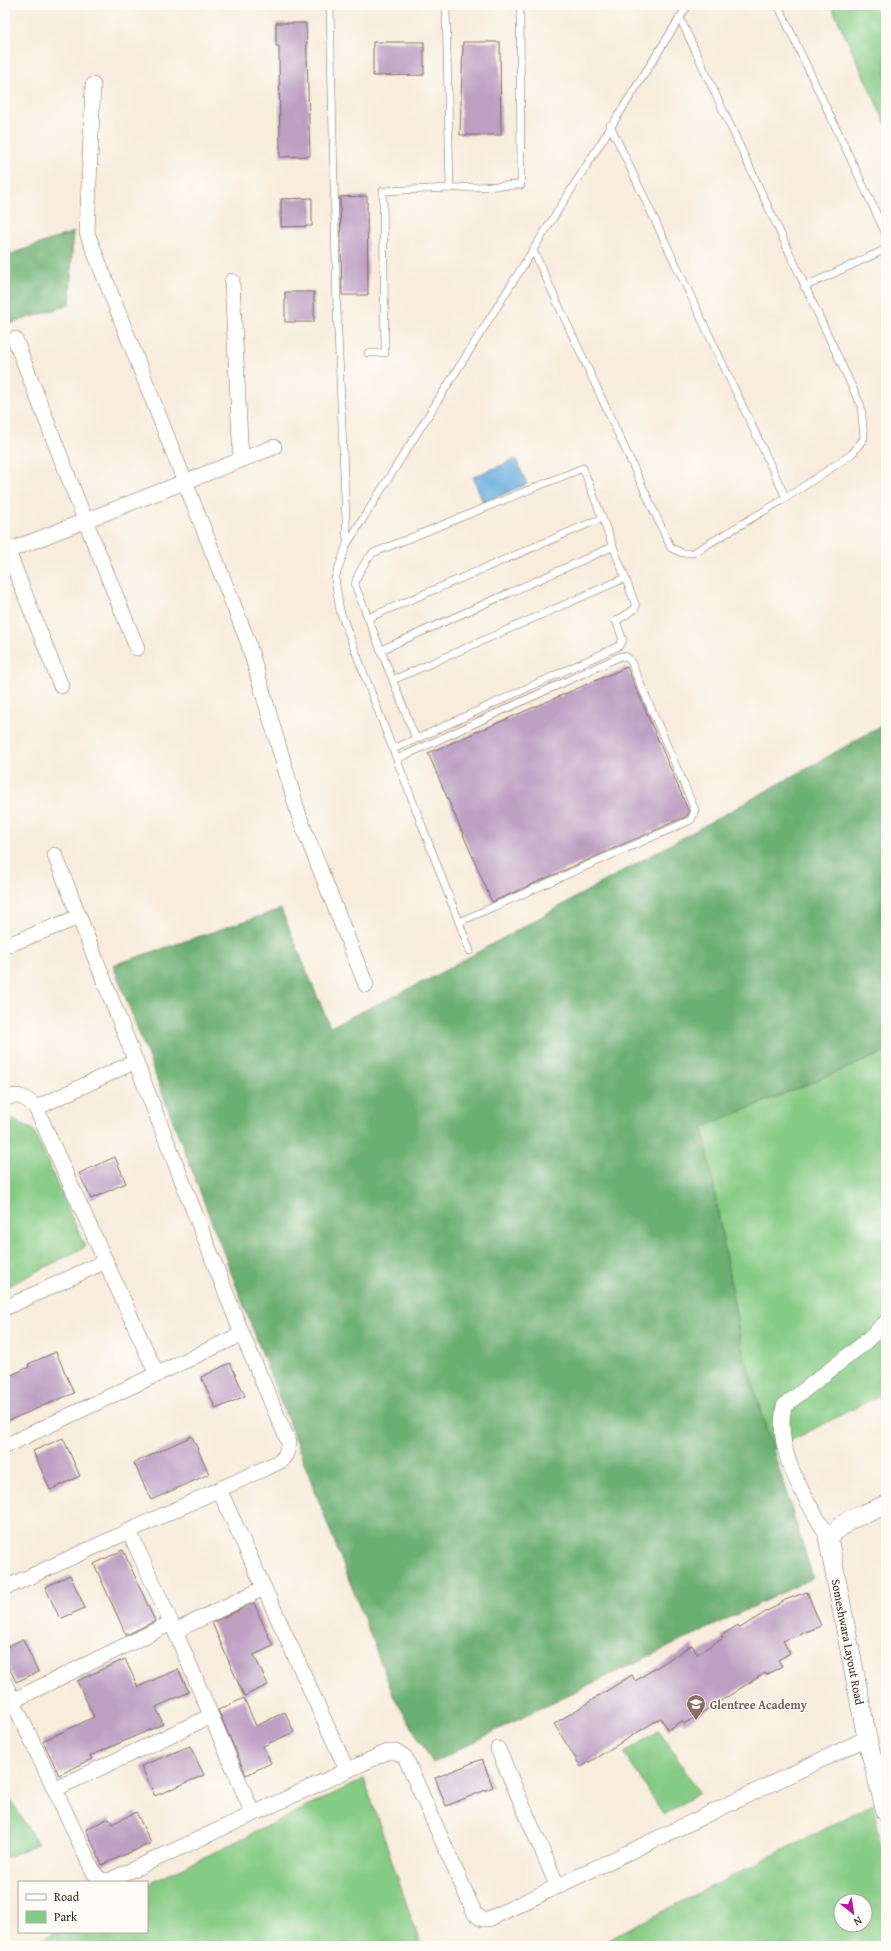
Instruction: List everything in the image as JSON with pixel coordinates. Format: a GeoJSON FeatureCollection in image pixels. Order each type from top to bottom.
{"type":"FeatureCollection","features":[{"type":"Feature","properties":{"kind":"street"},"geometry":{"type":"LineString","coordinates":[[93,85],[87,233],[186,481],[248,642],[300,819],[366,985]]}},
{"type":"Feature","properties":{"kind":"street"},"geometry":{"type":"LineString","coordinates":[[232,281],[241,460]]}},
{"type":"Feature","properties":{"kind":"street"},"geometry":{"type":"LineString","coordinates":[[15,339],[85,520],[137,648]]}},
{"type":"Feature","properties":{"kind":"street"},"geometry":{"type":"LineString","coordinates":[[61,686],[6,549],[274,447]]}},
{"type":"Feature","properties":{"kind":"street"},"geometry":{"type":"LineString","coordinates":[[5,1588],[281,1461],[286,1454],[289,1443],[242,1334],[55,855]]}},
{"type":"Feature","properties":{"kind":"street"},"geometry":{"type":"LineString","coordinates":[[5,946],[79,917]]}},
{"type":"Feature","properties":{"kind":"street"},"geometry":{"type":"LineString","coordinates":[[36,1108],[136,1061]]}},
{"type":"Feature","properties":{"kind":"street"},"geometry":{"type":"LineString","coordinates":[[5,1098],[11,1096],[27,1098],[36,1108],[157,1375]]}},
{"type":"Feature","properties":{"kind":"street"},"geometry":{"type":"LineString","coordinates":[[5,1308],[106,1261]]}},
{"type":"Feature","properties":{"kind":"street"},"geometry":{"type":"LineString","coordinates":[[886,1322],[863,1344],[784,1406],[781,1421],[782,1441],[793,1474],[828,1537],[849,1520],[886,1505]]}},
{"type":"Feature","properties":{"kind":"street"},"geometry":{"type":"LineString","coordinates":[[5,1446],[242,1334]]}},
{"type":"Feature","properties":{"kind":"street"},"geometry":{"type":"LineString","coordinates":[[219,1489],[347,1770]]}},
{"type":"Feature","properties":{"kind":"street"},"geometry":{"type":"LineString","coordinates":[[129,1531],[173,1627],[253,1814]]}},
{"type":"Feature","properties":{"kind":"street","name":"Someshwara Layout Road"},"geometry":{"type":"LineString","coordinates":[[828,1537],[867,1738],[886,1812]]}},
{"type":"Feature","properties":{"kind":"street"},"geometry":{"type":"LineString","coordinates":[[12,1701],[173,1627],[264,1588]]}},
{"type":"Feature","properties":{"kind":"street"},"geometry":{"type":"LineString","coordinates":[[5,1684],[94,1873],[101,1880],[108,1881],[387,1752],[397,1752],[404,1757],[475,1914],[482,1919],[489,1918],[867,1738]]}},
{"type":"Feature","properties":{"kind":"street"},"geometry":{"type":"LineString","coordinates":[[55,1789],[211,1716]]}},
{"type":"Feature","properties":{"kind":"street"},"geometry":{"type":"LineString","coordinates":[[498,1749],[557,1886]]}},
{"type":"Feature","properties":{"kind":"lane"},"geometry":{"type":"LineString","coordinates":[[330,5],[337,309],[347,544]]}},
{"type":"Feature","properties":{"kind":"lane"},"geometry":{"type":"LineString","coordinates":[[430,5],[449,5],[450,188]]}},
{"type":"Feature","properties":{"kind":"lane"},"geometry":{"type":"LineString","coordinates":[[368,353],[385,353],[383,191],[521,185],[520,5]]}},
{"type":"Feature","properties":{"kind":"lane"},"geometry":{"type":"LineString","coordinates":[[470,951],[340,611],[335,578],[347,544],[533,250],[610,125],[688,5]]}},
{"type":"Feature","properties":{"kind":"lane"},"geometry":{"type":"LineString","coordinates":[[778,5],[886,234]]}},
{"type":"Feature","properties":{"kind":"lane"},"geometry":{"type":"LineString","coordinates":[[533,250],[671,548],[682,553],[693,553],[786,498],[852,454],[864,438],[860,406],[680,18]]}},
{"type":"Feature","properties":{"kind":"lane"},"geometry":{"type":"LineString","coordinates":[[610,125],[786,498]]}},
{"type":"Feature","properties":{"kind":"lane"},"geometry":{"type":"LineString","coordinates":[[804,287],[886,249]]}},
{"type":"Feature","properties":{"kind":"lane"},"geometry":{"type":"LineString","coordinates":[[393,749],[416,739],[619,646],[623,640],[616,621],[636,608],[582,467],[373,553],[369,557],[354,585],[416,739]]}},
{"type":"Feature","properties":{"kind":"lane"},"geometry":{"type":"LineString","coordinates":[[368,618],[602,518]]}},
{"type":"Feature","properties":{"kind":"lane"},"geometry":{"type":"LineString","coordinates":[[380,650],[612,547]]}},
{"type":"Feature","properties":{"kind":"lane"},"geometry":{"type":"LineString","coordinates":[[393,680],[625,578]]}},
{"type":"Feature","properties":{"kind":"lane"},"geometry":{"type":"LineString","coordinates":[[397,759],[621,656],[627,658],[631,662],[695,810],[691,820],[459,922]]}},
{"type":"Feature","properties":{"kind":"green space"},"geometry":{"type":"Polygon","coordinates":[[[831,5],[886,5],[886,125],[831,5]]]}},
{"type":"Feature","properties":{"kind":"green space"},"geometry":{"type":"Polygon","coordinates":[[[73,232],[70,305],[5,325],[5,256],[73,232]]]}},
{"type":"Feature","properties":{"kind":"green space"},"geometry":{"type":"Polygon","coordinates":[[[886,723],[886,1052],[703,1127],[742,1349],[813,1578],[532,1712],[433,1763],[394,1697],[113,965],[281,909],[330,1027],[433,977],[886,723]]]}},
{"type":"Feature","properties":{"kind":"green space"},"geometry":{"type":"Polygon","coordinates":[[[886,1052],[886,1392],[773,1450],[742,1349],[703,1127],[886,1052]]]}},
{"type":"Feature","properties":{"kind":"green space"},"geometry":{"type":"Polygon","coordinates":[[[5,1116],[33,1130],[85,1247],[5,1288],[5,1116]]]}},
{"type":"Feature","properties":{"kind":"green space"},"geometry":{"type":"Polygon","coordinates":[[[659,1730],[699,1792],[664,1815],[624,1753],[659,1730]]]}},
{"type":"Feature","properties":{"kind":"green space"},"geometry":{"type":"Polygon","coordinates":[[[364,1779],[421,1946],[30,1946],[54,1933],[148,1933],[148,1885],[364,1779]]]}},
{"type":"Feature","properties":{"kind":"green space"},"geometry":{"type":"Polygon","coordinates":[[[5,1791],[38,1844],[5,1858],[5,1791]]]}},
{"type":"Feature","properties":{"kind":"green space"},"geometry":{"type":"Polygon","coordinates":[[[873,1804],[886,1868],[886,1946],[595,1946],[873,1804]]]}},
{"type":"Feature","properties":{"kind":"water"},"geometry":{"type":"Polygon","coordinates":[[[516,459],[527,484],[483,503],[473,477],[516,459]]]}},
{"type":"Feature","properties":{"kind":"building"},"geometry":{"type":"Polygon","coordinates":[[[276,23],[306,23],[310,156],[280,157],[279,46],[276,46],[276,23]]]}},
{"type":"Feature","properties":{"kind":"building"},"geometry":{"type":"Polygon","coordinates":[[[373,42],[424,42],[424,75],[373,76],[373,42]]]}},
{"type":"Feature","properties":{"kind":"building"},"geometry":{"type":"Polygon","coordinates":[[[463,42],[500,42],[501,135],[460,135],[463,42]]]}},
{"type":"Feature","properties":{"kind":"building"},"geometry":{"type":"Polygon","coordinates":[[[367,196],[368,295],[342,295],[340,197],[367,196]]]}},
{"type":"Feature","properties":{"kind":"building"},"geometry":{"type":"Polygon","coordinates":[[[312,198],[312,226],[281,227],[281,199],[312,198]]]}},
{"type":"Feature","properties":{"kind":"building"},"geometry":{"type":"Polygon","coordinates":[[[285,292],[314,292],[314,322],[285,322],[285,292]]]}},
{"type":"Feature","properties":{"kind":"building"},"geometry":{"type":"Polygon","coordinates":[[[627,667],[689,812],[687,816],[492,902],[428,753],[627,667]]]}},
{"type":"Feature","properties":{"kind":"building"},"geometry":{"type":"Polygon","coordinates":[[[115,1157],[126,1183],[91,1199],[79,1173],[115,1157]]]}},
{"type":"Feature","properties":{"kind":"building"},"geometry":{"type":"Polygon","coordinates":[[[56,1352],[74,1393],[5,1422],[5,1378],[29,1367],[28,1364],[56,1352]]]}},
{"type":"Feature","properties":{"kind":"building"},"geometry":{"type":"Polygon","coordinates":[[[230,1363],[245,1396],[216,1409],[201,1377],[230,1363]]]}},
{"type":"Feature","properties":{"kind":"building"},"geometry":{"type":"Polygon","coordinates":[[[192,1436],[209,1474],[151,1500],[134,1463],[192,1436]]]}},
{"type":"Feature","properties":{"kind":"building"},"geometry":{"type":"Polygon","coordinates":[[[63,1438],[80,1476],[50,1490],[33,1451],[63,1438]]]}},
{"type":"Feature","properties":{"kind":"building"},"geometry":{"type":"Polygon","coordinates":[[[123,1550],[155,1621],[126,1635],[94,1564],[123,1550]]]}},
{"type":"Feature","properties":{"kind":"building"},"geometry":{"type":"Polygon","coordinates":[[[70,1575],[85,1608],[60,1619],[45,1587],[70,1575]]]}},
{"type":"Feature","properties":{"kind":"building"},"geometry":{"type":"Polygon","coordinates":[[[807,1592],[821,1626],[783,1641],[790,1653],[778,1660],[782,1666],[766,1675],[765,1673],[684,1724],[682,1721],[668,1730],[661,1718],[581,1767],[554,1724],[632,1675],[635,1681],[692,1645],[697,1654],[723,1638],[721,1636],[738,1625],[740,1628],[785,1600],[807,1592]]]}},
{"type":"Feature","properties":{"kind":"building"},"geometry":{"type":"Polygon","coordinates":[[[254,1603],[273,1646],[254,1655],[268,1685],[244,1696],[212,1623],[254,1603]]]}},
{"type":"Feature","properties":{"kind":"building"},"geometry":{"type":"Polygon","coordinates":[[[23,1639],[38,1672],[16,1682],[5,1659],[5,1648],[23,1639]]]}},
{"type":"Feature","properties":{"kind":"building"},"geometry":{"type":"Polygon","coordinates":[[[125,1659],[138,1687],[178,1669],[189,1692],[156,1707],[163,1724],[90,1756],[92,1759],[59,1775],[43,1741],[94,1717],[77,1681],[125,1659]]]}},
{"type":"Feature","properties":{"kind":"building"},"geometry":{"type":"Polygon","coordinates":[[[244,1698],[256,1726],[285,1712],[294,1732],[263,1746],[271,1763],[246,1775],[218,1710],[244,1698]]]}},
{"type":"Feature","properties":{"kind":"building"},"geometry":{"type":"Polygon","coordinates":[[[190,1746],[204,1775],[155,1796],[141,1766],[190,1746]]]}},
{"type":"Feature","properties":{"kind":"building"},"geometry":{"type":"Polygon","coordinates":[[[482,1759],[493,1787],[446,1806],[435,1778],[482,1759]]]}},
{"type":"Feature","properties":{"kind":"building"},"geometry":{"type":"Polygon","coordinates":[[[136,1812],[151,1843],[102,1865],[86,1829],[109,1818],[112,1824],[136,1812]]]}},
{"type":"Feature","properties":{"kind":"place","name":"Glentree Academy"},"geometry":{"type":"Point","coordinates":[696,1721]}}]}
